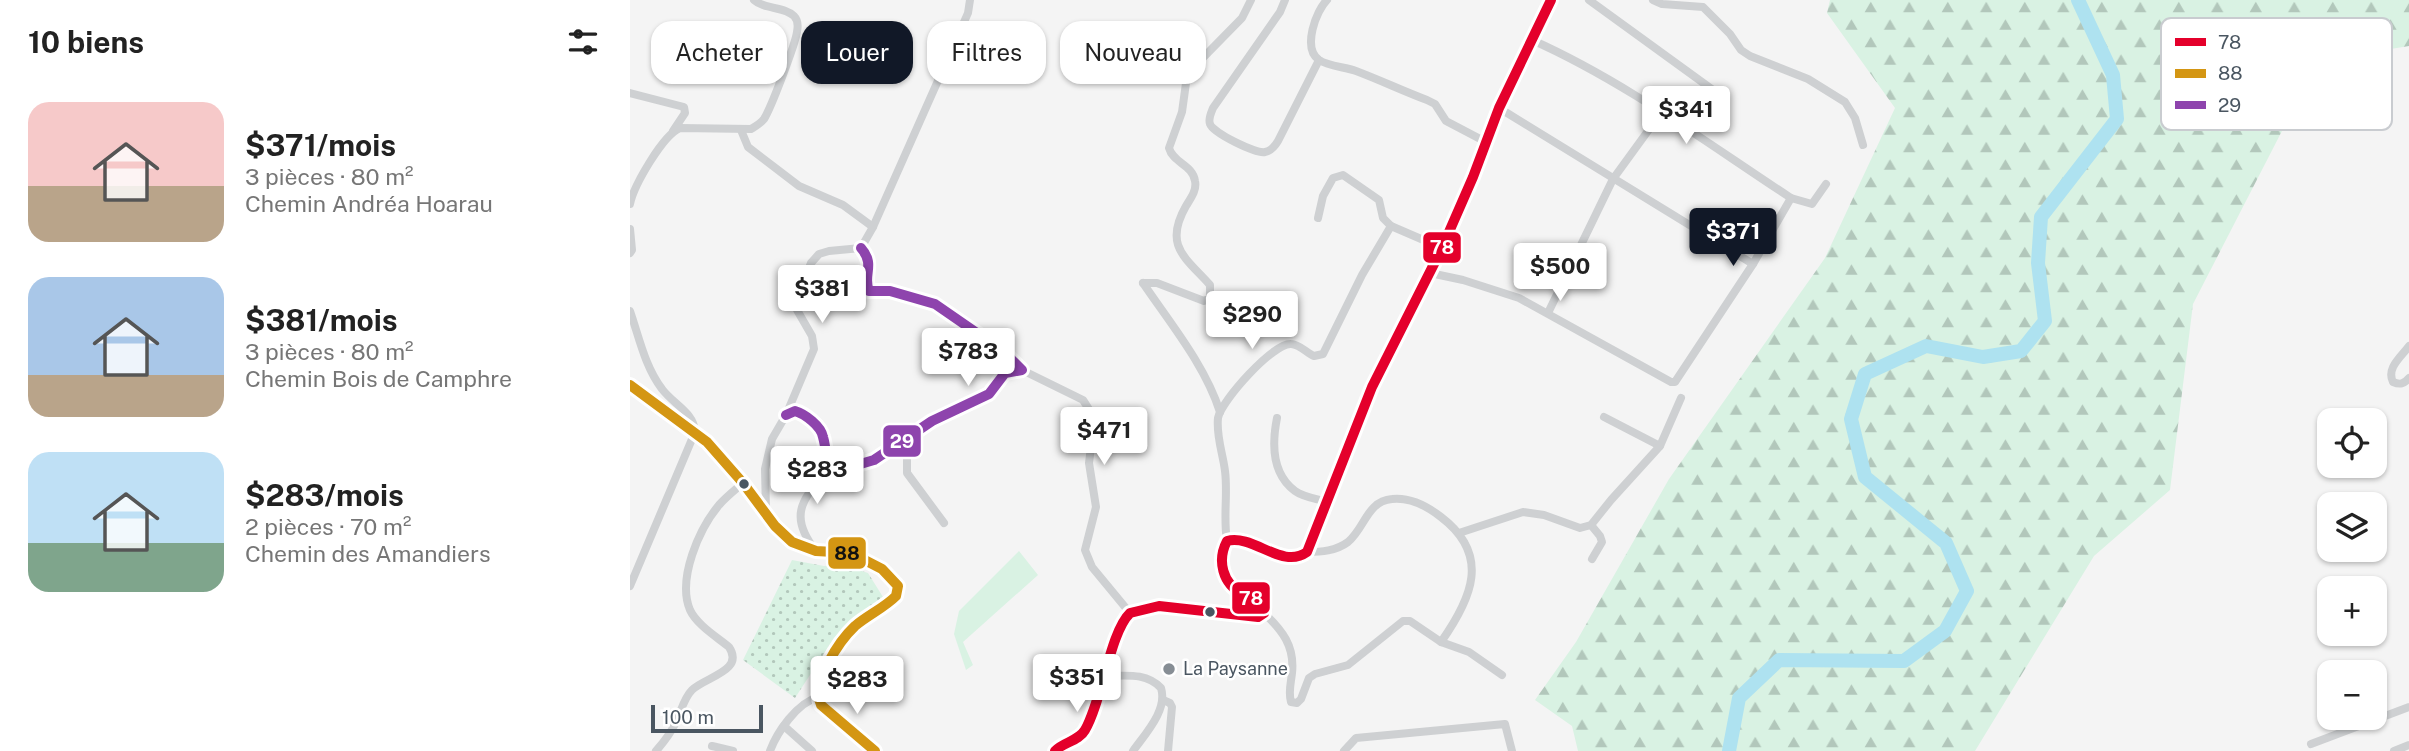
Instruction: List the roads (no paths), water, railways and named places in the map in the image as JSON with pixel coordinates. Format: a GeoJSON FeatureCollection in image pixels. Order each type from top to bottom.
{"type":"FeatureCollection","features":[{"type":"Feature","properties":{"kind":"street"},"geometry":{"type":"LineString","coordinates":[[673,131],[680,128],[741,130],[757,126],[766,115],[798,23],[795,17],[754,0]]}},
{"type":"Feature","properties":{"kind":"street"},"geometry":{"type":"LineString","coordinates":[[861,248],[873,227],[968,13],[970,0]]}},
{"type":"Feature","properties":{"kind":"street"},"geometry":{"type":"LineString","coordinates":[[1220,412],[1203,373],[1143,283],[1157,283],[1204,301],[1210,298],[1210,285],[1185,260],[1177,237],[1181,215],[1194,193],[1195,178],[1189,168],[1171,155],[1169,148],[1182,111],[1190,71],[1242,18],[1251,0]]}},
{"type":"Feature","properties":{"kind":"street"},"geometry":{"type":"LineString","coordinates":[[1284,0],[1280,12],[1213,108],[1209,122],[1211,127],[1219,134],[1257,151],[1270,150],[1278,141],[1319,60]]}},
{"type":"Feature","properties":{"kind":"street"},"geometry":{"type":"LineString","coordinates":[[1327,0],[1317,11],[1311,40],[1313,52],[1319,60],[1427,100],[1435,104],[1446,121],[1486,142]]}},
{"type":"Feature","properties":{"kind":"street"},"geometry":{"type":"LineString","coordinates":[[1307,552],[1372,387],[1430,273],[1473,177],[1499,108],[1551,0]]}},
{"type":"Feature","properties":{"kind":"street"},"geometry":{"type":"LineString","coordinates":[[1589,0],[1713,90]]}},
{"type":"Feature","properties":{"kind":"street"},"geometry":{"type":"LineString","coordinates":[[1653,0],[1662,4],[1703,7],[1724,26],[1741,50],[1750,56],[1808,79],[1837,96],[1845,102],[1856,118],[1863,145]]}},
{"type":"Feature","properties":{"kind":"street"},"geometry":{"type":"LineString","coordinates":[[1532,40],[1566,55],[1791,198],[1812,204],[1826,184]]}},
{"type":"Feature","properties":{"kind":"street"},"geometry":{"type":"LineString","coordinates":[[630,93],[684,107],[685,113],[635,190],[630,204]]}},
{"type":"Feature","properties":{"kind":"street"},"geometry":{"type":"LineString","coordinates":[[1499,108],[1753,264]]}},
{"type":"Feature","properties":{"kind":"street"},"geometry":{"type":"LineString","coordinates":[[1548,313],[1613,179],[1661,113]]}},
{"type":"Feature","properties":{"kind":"street"},"geometry":{"type":"LineString","coordinates":[[741,130],[748,147],[799,186],[843,205],[873,227]]}},
{"type":"Feature","properties":{"kind":"street"},"geometry":{"type":"LineString","coordinates":[[1318,218],[1323,196],[1333,178],[1343,175],[1379,200],[1384,218],[1391,226],[1441,248]]}},
{"type":"Feature","properties":{"kind":"street"},"geometry":{"type":"LineString","coordinates":[[1430,273],[1518,299],[1675,382],[1753,264],[1791,198]]}},
{"type":"Feature","properties":{"kind":"street"},"geometry":{"type":"LineString","coordinates":[[1391,226],[1362,275],[1323,354],[1314,356],[1294,344],[1285,345],[1263,360],[1227,398],[1220,412],[1218,433],[1226,473],[1227,541],[1221,556],[1226,578],[1234,588],[1263,603],[1264,613],[1289,642],[1294,659],[1289,695],[1291,702],[1297,703],[1301,699],[1309,678],[1348,665],[1403,621],[1410,621],[1441,642],[1469,652],[1502,675]]}},
{"type":"Feature","properties":{"kind":"street"},"geometry":{"type":"LineString","coordinates":[[630,229],[630,253]]}},
{"type":"Feature","properties":{"kind":"street"},"geometry":{"type":"LineString","coordinates":[[861,248],[869,263],[866,282],[869,291],[890,291],[935,304],[1003,351],[1022,370],[1083,400],[1090,411],[1093,431],[1089,463],[1096,507],[1085,550],[1092,567],[1130,613]]}},
{"type":"Feature","properties":{"kind":"street"},"geometry":{"type":"LineString","coordinates":[[766,511],[765,469],[769,449],[814,349],[812,336],[799,315],[796,304],[811,263],[823,252],[861,248]]}},
{"type":"Feature","properties":{"kind":"street"},"geometry":{"type":"LineString","coordinates":[[630,311],[649,367],[663,391],[695,424],[695,432],[631,581]]}},
{"type":"Feature","properties":{"kind":"street"},"geometry":{"type":"LineString","coordinates":[[2409,346],[2392,367],[2390,374],[2393,382],[2398,384],[2409,378]]}},
{"type":"Feature","properties":{"kind":"street"},"geometry":{"type":"LineString","coordinates":[[786,415],[800,412],[823,433],[828,460],[832,464],[857,465],[874,460],[932,421],[989,394],[1006,373],[1022,370]]}},
{"type":"Feature","properties":{"kind":"street"},"geometry":{"type":"LineString","coordinates":[[630,385],[707,442],[766,511],[775,526],[792,541],[816,551],[851,553],[882,569],[895,581],[898,590],[891,601],[855,626],[825,670],[819,685],[818,697],[821,705],[870,749]]}},
{"type":"Feature","properties":{"kind":"street"},"geometry":{"type":"LineString","coordinates":[[1459,533],[1522,512],[1544,514],[1580,528],[1591,525],[1660,446],[1681,398]]}},
{"type":"Feature","properties":{"kind":"street"},"geometry":{"type":"LineString","coordinates":[[1604,417],[1660,446]]}},
{"type":"Feature","properties":{"kind":"street"},"geometry":{"type":"LineString","coordinates":[[1277,418],[1273,443],[1283,476],[1300,494],[1327,502]]}},
{"type":"Feature","properties":{"kind":"street"},"geometry":{"type":"LineString","coordinates":[[899,444],[907,457],[907,474],[944,523]]}},
{"type":"Feature","properties":{"kind":"street"},"geometry":{"type":"LineString","coordinates":[[816,551],[804,533],[799,511],[804,499],[832,464]]}},
{"type":"Feature","properties":{"kind":"street"},"geometry":{"type":"LineString","coordinates":[[656,751],[674,726],[692,691],[729,668],[733,660],[729,647],[691,612],[687,587],[691,558],[705,527],[721,503],[743,483]]}},
{"type":"Feature","properties":{"kind":"street"},"geometry":{"type":"LineString","coordinates":[[1227,541],[1243,541],[1286,557],[1298,557],[1307,552],[1322,552],[1346,543],[1373,507],[1380,502],[1393,499],[1423,505],[1459,533],[1468,546],[1473,562],[1471,578],[1458,615],[1441,642]]}},
{"type":"Feature","properties":{"kind":"street"},"geometry":{"type":"LineString","coordinates":[[1591,525],[1602,542],[1592,559]]}},
{"type":"Feature","properties":{"kind":"street"},"geometry":{"type":"LineString","coordinates":[[1055,751],[1084,733],[1121,624],[1130,613],[1159,606],[1258,617],[1264,613]]}},
{"type":"Feature","properties":{"kind":"street"},"geometry":{"type":"LineString","coordinates":[[1105,676],[1141,676],[1151,679],[1161,688],[1163,700],[1159,711],[1133,751]]}},
{"type":"Feature","properties":{"kind":"street"},"geometry":{"type":"LineString","coordinates":[[770,751],[774,739],[784,726],[805,704],[818,697]]}},
{"type":"Feature","properties":{"kind":"street"},"geometry":{"type":"LineString","coordinates":[[1163,700],[1172,707],[1168,751]]}},
{"type":"Feature","properties":{"kind":"street"},"geometry":{"type":"LineString","coordinates":[[2311,744],[2409,707]]}},
{"type":"Feature","properties":{"kind":"street"},"geometry":{"type":"LineString","coordinates":[[1344,751],[1356,738],[1505,724],[1513,751]]}},
{"type":"Feature","properties":{"kind":"street"},"geometry":{"type":"LineString","coordinates":[[784,726],[811,751]]}},
{"type":"Feature","properties":{"kind":"street"},"geometry":{"type":"LineString","coordinates":[[2395,751],[2409,745]]}},
{"type":"Feature","properties":{"kind":"street"},"geometry":{"type":"LineString","coordinates":[[712,746],[733,751]]}},
{"type":"Feature","properties":{"kind":"waterway"},"geometry":{"type":"LineString","coordinates":[[1729,751],[1739,698],[1779,660],[1904,661],[1945,631],[1967,591],[1946,543],[1865,477],[1851,419],[1865,374],[1926,346],[1983,357],[2021,351],[2045,321],[2038,263],[2041,217],[2117,119],[2113,75],[2078,0]]}},
{"type":"Feature","properties":{"kind":"place","name":"La Paysanne"},"geometry":{"type":"Point","coordinates":[1169,669]}}]}
